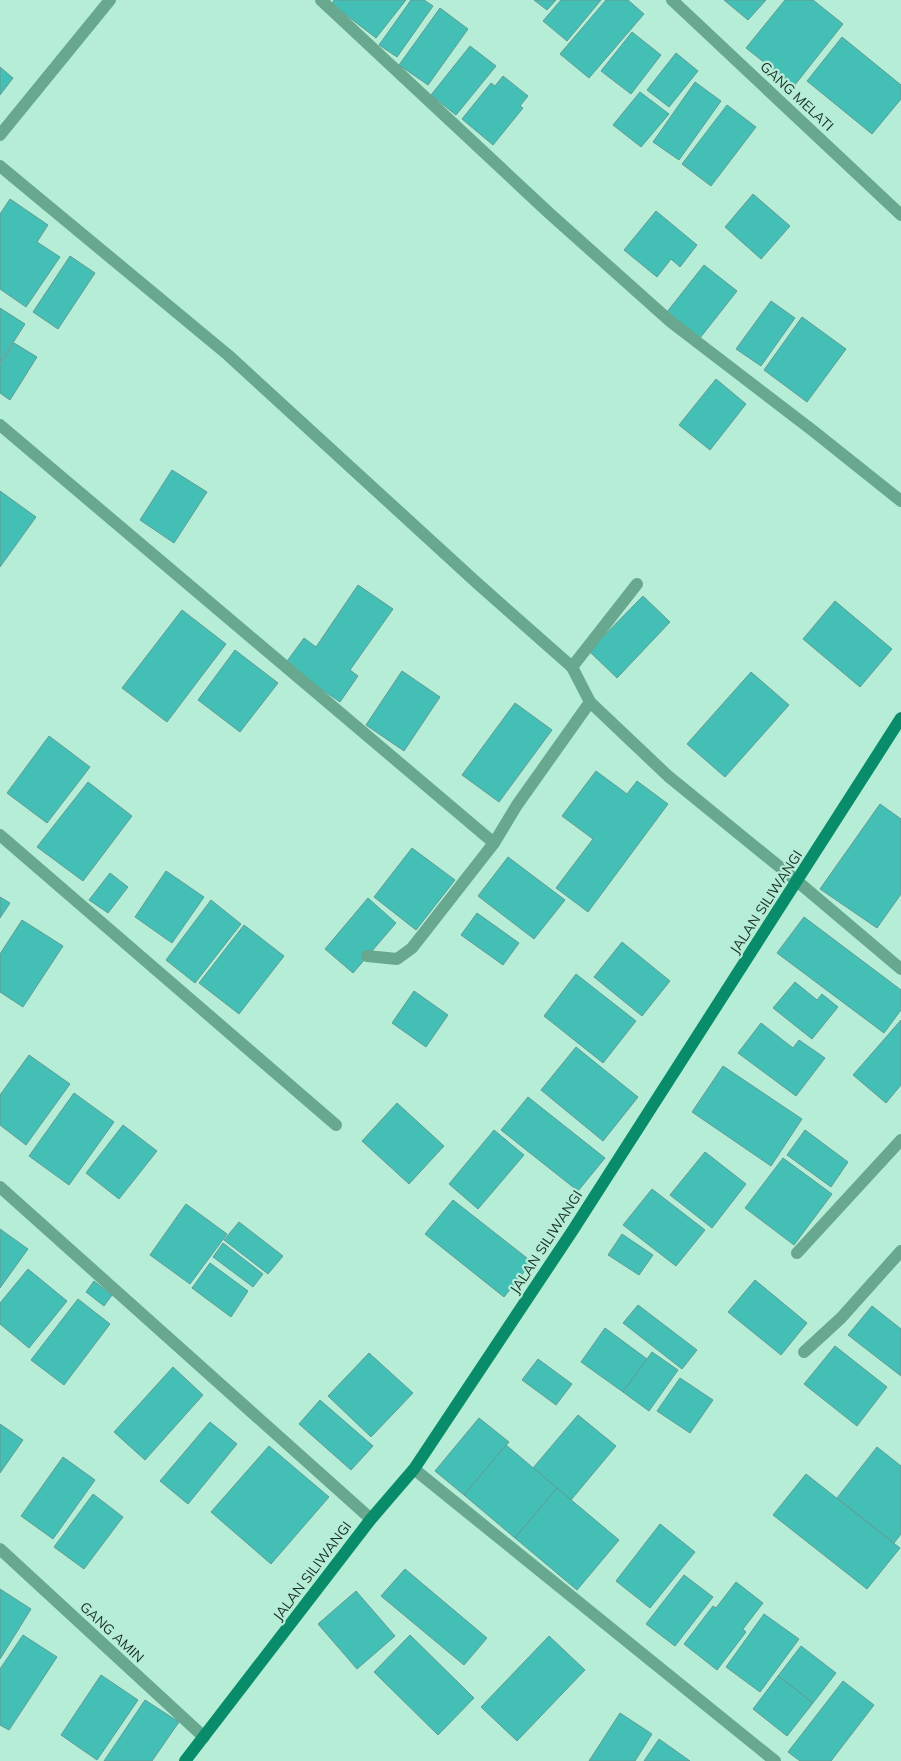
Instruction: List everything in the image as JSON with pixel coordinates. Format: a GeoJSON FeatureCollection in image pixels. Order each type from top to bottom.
{"type":"FeatureCollection","features":[{"type":"Feature","properties":{"kind":"street"},"geometry":{"type":"LineString","coordinates":[[0,136],[110,0]]}},
{"type":"Feature","properties":{"kind":"street"},"geometry":{"type":"LineString","coordinates":[[321,0],[549,212],[671,322],[901,501]]}},
{"type":"Feature","properties":{"kind":"street","name":"GANG MELATI"},"geometry":{"type":"LineString","coordinates":[[672,0],[901,215]]}},
{"type":"Feature","properties":{"kind":"street"},"geometry":{"type":"LineString","coordinates":[[0,166],[228,355],[477,583],[572,667],[590,702],[668,776],[901,969]]}},
{"type":"Feature","properties":{"kind":"street"},"geometry":{"type":"LineString","coordinates":[[0,424],[494,843]]}},
{"type":"Feature","properties":{"kind":"street"},"geometry":{"type":"LineString","coordinates":[[572,667],[637,584]]}},
{"type":"Feature","properties":{"kind":"street"},"geometry":{"type":"LineString","coordinates":[[367,956],[397,959],[412,948],[494,843],[517,805],[590,702]]}},
{"type":"Feature","properties":{"kind":"street","name":"JALAN SILIWANGI"},"geometry":{"type":"LineString","coordinates":[[189,1759],[371,1519],[414,1469],[573,1230],[901,718]]}},
{"type":"Feature","properties":{"kind":"street"},"geometry":{"type":"LineString","coordinates":[[0,835],[336,1125]]}},
{"type":"Feature","properties":{"kind":"street"},"geometry":{"type":"LineString","coordinates":[[797,1253],[901,1140]]}},
{"type":"Feature","properties":{"kind":"street"},"geometry":{"type":"LineString","coordinates":[[0,1187],[371,1519]]}},
{"type":"Feature","properties":{"kind":"street"},"geometry":{"type":"LineString","coordinates":[[804,1352],[841,1318],[901,1251]]}},
{"type":"Feature","properties":{"kind":"street"},"geometry":{"type":"LineString","coordinates":[[414,1469],[775,1761]]}},
{"type":"Feature","properties":{"kind":"street","name":"GANG AMIN"},"geometry":{"type":"LineString","coordinates":[[0,1549],[204,1737]]}},
{"type":"Feature","properties":{"kind":"building"},"geometry":{"type":"Polygon","coordinates":[[[334,0],[406,0],[376,38],[332,4],[334,0]]]}},
{"type":"Feature","properties":{"kind":"building"},"geometry":{"type":"Polygon","coordinates":[[[411,0],[424,0],[433,6],[397,57],[379,45],[411,0]]]}},
{"type":"Feature","properties":{"kind":"building"},"geometry":{"type":"Polygon","coordinates":[[[534,0],[556,0],[547,10],[534,0]]]}},
{"type":"Feature","properties":{"kind":"building"},"geometry":{"type":"Polygon","coordinates":[[[561,0],[601,0],[567,41],[543,21],[561,0]]]}},
{"type":"Feature","properties":{"kind":"building"},"geometry":{"type":"Polygon","coordinates":[[[606,0],[628,0],[644,14],[589,78],[560,54],[606,0]]]}},
{"type":"Feature","properties":{"kind":"building"},"geometry":{"type":"Polygon","coordinates":[[[724,0],[766,0],[748,20],[724,0]]]}},
{"type":"Feature","properties":{"kind":"building"},"geometry":{"type":"Polygon","coordinates":[[[785,0],[813,0],[843,24],[794,86],[746,48],[785,0]]]}},
{"type":"Feature","properties":{"kind":"building"},"geometry":{"type":"Polygon","coordinates":[[[440,8],[468,29],[428,85],[399,65],[440,8]]]}},
{"type":"Feature","properties":{"kind":"building"},"geometry":{"type":"Polygon","coordinates":[[[632,32],[661,55],[631,94],[601,71],[632,32]]]}},
{"type":"Feature","properties":{"kind":"building"},"geometry":{"type":"Polygon","coordinates":[[[842,37],[901,85],[901,99],[872,134],[807,81],[842,37]]]}},
{"type":"Feature","properties":{"kind":"building"},"geometry":{"type":"Polygon","coordinates":[[[470,46],[496,66],[456,115],[431,95],[470,46]]]}},
{"type":"Feature","properties":{"kind":"building"},"geometry":{"type":"Polygon","coordinates":[[[676,53],[698,71],[669,107],[647,90],[676,53]]]}},
{"type":"Feature","properties":{"kind":"building"},"geometry":{"type":"Polygon","coordinates":[[[0,67],[13,78],[0,95],[0,67]]]}},
{"type":"Feature","properties":{"kind":"building"},"geometry":{"type":"Polygon","coordinates":[[[503,76],[528,96],[520,106],[523,108],[493,145],[462,119],[491,83],[495,86],[503,76]]]}},
{"type":"Feature","properties":{"kind":"building"},"geometry":{"type":"Polygon","coordinates":[[[695,82],[721,101],[679,160],[653,142],[695,82]]]}},
{"type":"Feature","properties":{"kind":"building"},"geometry":{"type":"Polygon","coordinates":[[[640,92],[669,114],[641,147],[613,125],[640,92]]]}},
{"type":"Feature","properties":{"kind":"building"},"geometry":{"type":"Polygon","coordinates":[[[727,105],[756,127],[711,186],[682,164],[727,105]]]}},
{"type":"Feature","properties":{"kind":"building"},"geometry":{"type":"Polygon","coordinates":[[[753,194],[790,226],[761,259],[725,227],[753,194]]]}},
{"type":"Feature","properties":{"kind":"building"},"geometry":{"type":"Polygon","coordinates":[[[10,199],[48,225],[37,242],[60,257],[26,307],[0,289],[0,214],[10,199]]]}},
{"type":"Feature","properties":{"kind":"building"},"geometry":{"type":"Polygon","coordinates":[[[656,211],[697,245],[680,267],[671,259],[657,277],[624,250],[656,211]]]}},
{"type":"Feature","properties":{"kind":"building"},"geometry":{"type":"Polygon","coordinates":[[[70,256],[95,273],[58,329],[33,312],[70,256]]]}},
{"type":"Feature","properties":{"kind":"building"},"geometry":{"type":"Polygon","coordinates":[[[704,265],[737,291],[700,338],[667,312],[704,265]]]}},
{"type":"Feature","properties":{"kind":"building"},"geometry":{"type":"Polygon","coordinates":[[[771,301],[795,318],[761,366],[736,349],[771,301]]]}},
{"type":"Feature","properties":{"kind":"building"},"geometry":{"type":"Polygon","coordinates":[[[0,308],[25,324],[0,363],[0,308]]]}},
{"type":"Feature","properties":{"kind":"building"},"geometry":{"type":"Polygon","coordinates":[[[802,317],[846,349],[807,402],[764,370],[802,317]]]}},
{"type":"Feature","properties":{"kind":"building"},"geometry":{"type":"Polygon","coordinates":[[[14,343],[37,357],[10,400],[0,393],[0,365],[14,343]]]}},
{"type":"Feature","properties":{"kind":"building"},"geometry":{"type":"Polygon","coordinates":[[[716,379],[746,404],[710,450],[679,425],[716,379]]]}},
{"type":"Feature","properties":{"kind":"building"},"geometry":{"type":"Polygon","coordinates":[[[172,470],[207,492],[174,543],[140,520],[172,470]]]}},
{"type":"Feature","properties":{"kind":"building"},"geometry":{"type":"Polygon","coordinates":[[[0,491],[36,517],[0,567],[0,491]]]}},
{"type":"Feature","properties":{"kind":"building"},"geometry":{"type":"Polygon","coordinates":[[[358,585],[393,609],[350,670],[358,676],[340,702],[285,664],[304,638],[316,647],[358,585]]]}},
{"type":"Feature","properties":{"kind":"building"},"geometry":{"type":"Polygon","coordinates":[[[643,596],[670,622],[617,678],[589,651],[643,596]]]}},
{"type":"Feature","properties":{"kind":"building"},"geometry":{"type":"Polygon","coordinates":[[[835,601],[892,649],[860,687],[803,639],[835,601]]]}},
{"type":"Feature","properties":{"kind":"building"},"geometry":{"type":"Polygon","coordinates":[[[182,610],[226,644],[167,722],[122,688],[182,610]]]}},
{"type":"Feature","properties":{"kind":"building"},"geometry":{"type":"Polygon","coordinates":[[[235,650],[278,683],[240,732],[198,700],[235,650]]]}},
{"type":"Feature","properties":{"kind":"building"},"geometry":{"type":"Polygon","coordinates":[[[402,671],[440,697],[404,751],[366,725],[402,671]]]}},
{"type":"Feature","properties":{"kind":"building"},"geometry":{"type":"Polygon","coordinates":[[[751,672],[789,705],[725,777],[687,744],[751,672]]]}},
{"type":"Feature","properties":{"kind":"building"},"geometry":{"type":"Polygon","coordinates":[[[515,703],[552,730],[499,802],[462,775],[515,703]]]}},
{"type":"Feature","properties":{"kind":"building"},"geometry":{"type":"Polygon","coordinates":[[[49,736],[90,767],[47,823],[7,793],[49,736]]]}},
{"type":"Feature","properties":{"kind":"building"},"geometry":{"type":"Polygon","coordinates":[[[596,771],[627,794],[637,781],[668,804],[588,912],[556,888],[593,839],[562,816],[596,771]]]}},
{"type":"Feature","properties":{"kind":"building"},"geometry":{"type":"Polygon","coordinates":[[[88,782],[132,816],[83,881],[37,847],[88,782]]]}},
{"type":"Feature","properties":{"kind":"building"},"geometry":{"type":"Polygon","coordinates":[[[880,804],[901,819],[901,894],[877,928],[820,889],[880,804]]]}},
{"type":"Feature","properties":{"kind":"building"},"geometry":{"type":"Polygon","coordinates":[[[412,848],[455,880],[416,930],[374,897],[412,848]]]}},
{"type":"Feature","properties":{"kind":"building"},"geometry":{"type":"Polygon","coordinates":[[[508,857],[565,900],[534,939],[478,896],[508,857]]]}},
{"type":"Feature","properties":{"kind":"building"},"geometry":{"type":"Polygon","coordinates":[[[166,871],[204,897],[172,943],[135,917],[166,871]]]}},
{"type":"Feature","properties":{"kind":"building"},"geometry":{"type":"Polygon","coordinates":[[[110,873],[128,887],[108,913],[89,900],[110,873]]]}},
{"type":"Feature","properties":{"kind":"building"},"geometry":{"type":"Polygon","coordinates":[[[0,897],[10,903],[0,918],[0,897]]]}},
{"type":"Feature","properties":{"kind":"building"},"geometry":{"type":"Polygon","coordinates":[[[368,898],[396,923],[353,973],[325,949],[368,898]]]}},
{"type":"Feature","properties":{"kind":"building"},"geometry":{"type":"Polygon","coordinates":[[[211,900],[241,924],[195,983],[166,960],[211,900]]]}},
{"type":"Feature","properties":{"kind":"building"},"geometry":{"type":"Polygon","coordinates":[[[477,913],[519,943],[503,965],[461,935],[477,913]]]}},
{"type":"Feature","properties":{"kind":"building"},"geometry":{"type":"Polygon","coordinates":[[[804,917],[901,990],[901,1010],[884,1033],[777,953],[804,917]]]}},
{"type":"Feature","properties":{"kind":"building"},"geometry":{"type":"Polygon","coordinates":[[[22,920],[63,946],[23,1007],[0,992],[0,954],[22,920]]]}},
{"type":"Feature","properties":{"kind":"building"},"geometry":{"type":"Polygon","coordinates":[[[244,925],[284,956],[239,1014],[199,983],[244,925]]]}},
{"type":"Feature","properties":{"kind":"building"},"geometry":{"type":"Polygon","coordinates":[[[622,942],[670,981],[642,1016],[594,977],[622,942]]]}},
{"type":"Feature","properties":{"kind":"building"},"geometry":{"type":"Polygon","coordinates":[[[576,974],[636,1021],[603,1063],[544,1016],[576,974]]]}},
{"type":"Feature","properties":{"kind":"building"},"geometry":{"type":"Polygon","coordinates":[[[795,982],[817,1000],[822,994],[838,1007],[812,1039],[773,1008],[795,982]]]}},
{"type":"Feature","properties":{"kind":"building"},"geometry":{"type":"Polygon","coordinates":[[[414,991],[448,1015],[426,1047],[392,1023],[414,991]]]}},
{"type":"Feature","properties":{"kind":"building"},"geometry":{"type":"Polygon","coordinates":[[[901,1020],[901,1085],[886,1103],[853,1075],[901,1020]]]}},
{"type":"Feature","properties":{"kind":"building"},"geometry":{"type":"Polygon","coordinates":[[[761,1023],[793,1048],[799,1040],[825,1058],[796,1096],[738,1053],[761,1023]]]}},
{"type":"Feature","properties":{"kind":"building"},"geometry":{"type":"Polygon","coordinates":[[[576,1047],[638,1097],[603,1141],[541,1090],[576,1047]]]}},
{"type":"Feature","properties":{"kind":"building"},"geometry":{"type":"Polygon","coordinates":[[[29,1055],[70,1084],[26,1145],[0,1125],[0,1095],[29,1055]]]}},
{"type":"Feature","properties":{"kind":"building"},"geometry":{"type":"Polygon","coordinates":[[[723,1066],[802,1119],[771,1166],[692,1112],[723,1066]]]}},
{"type":"Feature","properties":{"kind":"building"},"geometry":{"type":"Polygon","coordinates":[[[74,1093],[114,1122],[69,1185],[29,1156],[74,1093]]]}},
{"type":"Feature","properties":{"kind":"building"},"geometry":{"type":"Polygon","coordinates":[[[528,1097],[605,1158],[578,1191],[501,1130],[528,1097]]]}},
{"type":"Feature","properties":{"kind":"building"},"geometry":{"type":"Polygon","coordinates":[[[397,1103],[444,1146],[409,1184],[362,1141],[397,1103]]]}},
{"type":"Feature","properties":{"kind":"building"},"geometry":{"type":"Polygon","coordinates":[[[123,1125],[157,1151],[119,1199],[86,1173],[123,1125]]]}},
{"type":"Feature","properties":{"kind":"building"},"geometry":{"type":"Polygon","coordinates":[[[494,1130],[524,1155],[478,1209],[449,1184],[494,1130]]]}},
{"type":"Feature","properties":{"kind":"building"},"geometry":{"type":"Polygon","coordinates":[[[805,1130],[848,1162],[831,1187],[787,1155],[805,1130]]]}},
{"type":"Feature","properties":{"kind":"building"},"geometry":{"type":"Polygon","coordinates":[[[705,1152],[746,1184],[712,1228],[670,1195],[705,1152]]]}},
{"type":"Feature","properties":{"kind":"building"},"geometry":{"type":"Polygon","coordinates":[[[783,1158],[832,1194],[794,1245],[745,1208],[783,1158]]]}},
{"type":"Feature","properties":{"kind":"building"},"geometry":{"type":"Polygon","coordinates":[[[652,1189],[705,1230],[676,1266],[623,1225],[652,1189]]]}},
{"type":"Feature","properties":{"kind":"building"},"geometry":{"type":"Polygon","coordinates":[[[453,1200],[532,1262],[504,1297],[425,1234],[453,1200]]]}},
{"type":"Feature","properties":{"kind":"building"},"geometry":{"type":"Polygon","coordinates":[[[186,1204],[227,1234],[190,1284],[150,1255],[186,1204]]]}},
{"type":"Feature","properties":{"kind":"building"},"geometry":{"type":"Polygon","coordinates":[[[239,1222],[283,1256],[268,1274],[224,1240],[239,1222]]]}},
{"type":"Feature","properties":{"kind":"building"},"geometry":{"type":"Polygon","coordinates":[[[0,1229],[28,1249],[0,1288],[0,1229]]]}},
{"type":"Feature","properties":{"kind":"building"},"geometry":{"type":"Polygon","coordinates":[[[622,1234],[653,1255],[639,1275],[608,1255],[622,1234]]]}},
{"type":"Feature","properties":{"kind":"building"},"geometry":{"type":"Polygon","coordinates":[[[223,1243],[263,1274],[253,1287],[213,1257],[223,1243]]]}},
{"type":"Feature","properties":{"kind":"building"},"geometry":{"type":"Polygon","coordinates":[[[210,1263],[248,1291],[231,1317],[192,1288],[210,1263]]]}},
{"type":"Feature","properties":{"kind":"building"},"geometry":{"type":"Polygon","coordinates":[[[28,1269],[67,1301],[29,1348],[0,1324],[0,1303],[28,1269]]]}},
{"type":"Feature","properties":{"kind":"building"},"geometry":{"type":"Polygon","coordinates":[[[755,1280],[807,1323],[781,1355],[728,1312],[755,1280]]]}},
{"type":"Feature","properties":{"kind":"building"},"geometry":{"type":"Polygon","coordinates":[[[94,1281],[112,1295],[104,1306],[86,1292],[94,1281]]]}},
{"type":"Feature","properties":{"kind":"building"},"geometry":{"type":"Polygon","coordinates":[[[78,1299],[110,1324],[64,1385],[31,1360],[78,1299]]]}},
{"type":"Feature","properties":{"kind":"building"},"geometry":{"type":"Polygon","coordinates":[[[638,1305],[697,1350],[682,1369],[623,1323],[638,1305]]]}},
{"type":"Feature","properties":{"kind":"building"},"geometry":{"type":"Polygon","coordinates":[[[872,1306],[901,1329],[901,1376],[848,1335],[872,1306]]]}},
{"type":"Feature","properties":{"kind":"building"},"geometry":{"type":"Polygon","coordinates":[[[605,1328],[647,1359],[623,1392],[581,1362],[605,1328]]]}},
{"type":"Feature","properties":{"kind":"building"},"geometry":{"type":"Polygon","coordinates":[[[835,1346],[887,1387],[857,1426],[804,1384],[835,1346]]]}},
{"type":"Feature","properties":{"kind":"building"},"geometry":{"type":"Polygon","coordinates":[[[652,1352],[678,1370],[649,1411],[623,1392],[652,1352]]]}},
{"type":"Feature","properties":{"kind":"building"},"geometry":{"type":"Polygon","coordinates":[[[369,1353],[413,1393],[371,1437],[328,1396],[369,1353]]]}},
{"type":"Feature","properties":{"kind":"building"},"geometry":{"type":"Polygon","coordinates":[[[538,1359],[572,1384],[556,1405],[522,1380],[538,1359]]]}},
{"type":"Feature","properties":{"kind":"building"},"geometry":{"type":"Polygon","coordinates":[[[173,1367],[203,1395],[145,1460],[114,1432],[173,1367]]]}},
{"type":"Feature","properties":{"kind":"building"},"geometry":{"type":"Polygon","coordinates":[[[680,1378],[713,1400],[690,1433],[657,1411],[680,1378]]]}},
{"type":"Feature","properties":{"kind":"building"},"geometry":{"type":"Polygon","coordinates":[[[320,1400],[373,1446],[351,1470],[299,1424],[320,1400]]]}},
{"type":"Feature","properties":{"kind":"building"},"geometry":{"type":"Polygon","coordinates":[[[578,1415],[616,1446],[571,1500],[533,1468],[578,1415]]]}},
{"type":"Feature","properties":{"kind":"building"},"geometry":{"type":"Polygon","coordinates":[[[479,1418],[509,1442],[464,1495],[435,1471],[479,1418]]]}},
{"type":"Feature","properties":{"kind":"building"},"geometry":{"type":"Polygon","coordinates":[[[210,1422],[237,1444],[188,1504],[160,1481],[210,1422]]]}},
{"type":"Feature","properties":{"kind":"building"},"geometry":{"type":"Polygon","coordinates":[[[0,1424],[23,1440],[0,1473],[0,1424]]]}},
{"type":"Feature","properties":{"kind":"building"},"geometry":{"type":"Polygon","coordinates":[[[506,1445],[557,1488],[515,1538],[464,1495],[506,1445]]]}},
{"type":"Feature","properties":{"kind":"building"},"geometry":{"type":"Polygon","coordinates":[[[269,1446],[329,1497],[271,1564],[211,1512],[269,1446]]]}},
{"type":"Feature","properties":{"kind":"building"},"geometry":{"type":"Polygon","coordinates":[[[877,1447],[901,1466],[901,1534],[894,1543],[837,1498],[877,1447]]]}},
{"type":"Feature","properties":{"kind":"building"},"geometry":{"type":"Polygon","coordinates":[[[63,1457],[95,1480],[53,1539],[21,1516],[63,1457]]]}},
{"type":"Feature","properties":{"kind":"building"},"geometry":{"type":"Polygon","coordinates":[[[806,1474],[900,1548],[867,1589],[773,1515],[806,1474]]]}},
{"type":"Feature","properties":{"kind":"building"},"geometry":{"type":"Polygon","coordinates":[[[557,1488],[619,1540],[577,1590],[515,1538],[557,1488]]]}},
{"type":"Feature","properties":{"kind":"building"},"geometry":{"type":"Polygon","coordinates":[[[93,1494],[123,1517],[84,1569],[54,1547],[93,1494]]]}},
{"type":"Feature","properties":{"kind":"building"},"geometry":{"type":"Polygon","coordinates":[[[660,1524],[695,1552],[650,1608],[616,1581],[660,1524]]]}},
{"type":"Feature","properties":{"kind":"building"},"geometry":{"type":"Polygon","coordinates":[[[405,1569],[487,1638],[464,1665],[381,1596],[405,1569]]]}},
{"type":"Feature","properties":{"kind":"building"},"geometry":{"type":"Polygon","coordinates":[[[684,1575],[713,1597],[675,1646],[646,1624],[684,1575]]]}},
{"type":"Feature","properties":{"kind":"building"},"geometry":{"type":"Polygon","coordinates":[[[736,1582],[763,1603],[743,1629],[746,1632],[717,1670],[684,1644],[713,1606],[716,1608],[736,1582]]]}},
{"type":"Feature","properties":{"kind":"building"},"geometry":{"type":"Polygon","coordinates":[[[0,1589],[31,1609],[0,1659],[0,1589]]]}},
{"type":"Feature","properties":{"kind":"building"},"geometry":{"type":"Polygon","coordinates":[[[356,1591],[395,1636],[357,1669],[318,1624],[356,1591]]]}},
{"type":"Feature","properties":{"kind":"building"},"geometry":{"type":"Polygon","coordinates":[[[764,1614],[799,1639],[760,1692],[726,1667],[764,1614]]]}},
{"type":"Feature","properties":{"kind":"building"},"geometry":{"type":"Polygon","coordinates":[[[23,1635],[57,1657],[9,1730],[0,1725],[0,1669],[23,1635]]]}},
{"type":"Feature","properties":{"kind":"building"},"geometry":{"type":"Polygon","coordinates":[[[410,1635],[474,1698],[438,1735],[374,1672],[410,1635]]]}},
{"type":"Feature","properties":{"kind":"building"},"geometry":{"type":"Polygon","coordinates":[[[549,1636],[585,1670],[517,1741],[481,1707],[549,1636]]]}},
{"type":"Feature","properties":{"kind":"building"},"geometry":{"type":"Polygon","coordinates":[[[801,1646],[836,1673],[813,1703],[778,1676],[801,1646]]]}},
{"type":"Feature","properties":{"kind":"building"},"geometry":{"type":"Polygon","coordinates":[[[101,1675],[138,1700],[97,1760],[61,1735],[101,1675]]]}},
{"type":"Feature","properties":{"kind":"building"},"geometry":{"type":"Polygon","coordinates":[[[778,1676],[813,1703],[787,1736],[753,1709],[778,1676]]]}},
{"type":"Feature","properties":{"kind":"building"},"geometry":{"type":"Polygon","coordinates":[[[843,1681],[874,1705],[831,1761],[800,1761],[788,1752],[843,1681]]]}},
{"type":"Feature","properties":{"kind":"building"},"geometry":{"type":"Polygon","coordinates":[[[145,1700],[179,1722],[152,1761],[104,1761],[145,1700]]]}},
{"type":"Feature","properties":{"kind":"building"},"geometry":{"type":"Polygon","coordinates":[[[620,1713],[652,1734],[635,1761],[589,1761],[620,1713]]]}},
{"type":"Feature","properties":{"kind":"building"},"geometry":{"type":"Polygon","coordinates":[[[659,1739],[690,1761],[644,1761],[659,1739]]]}}]}
